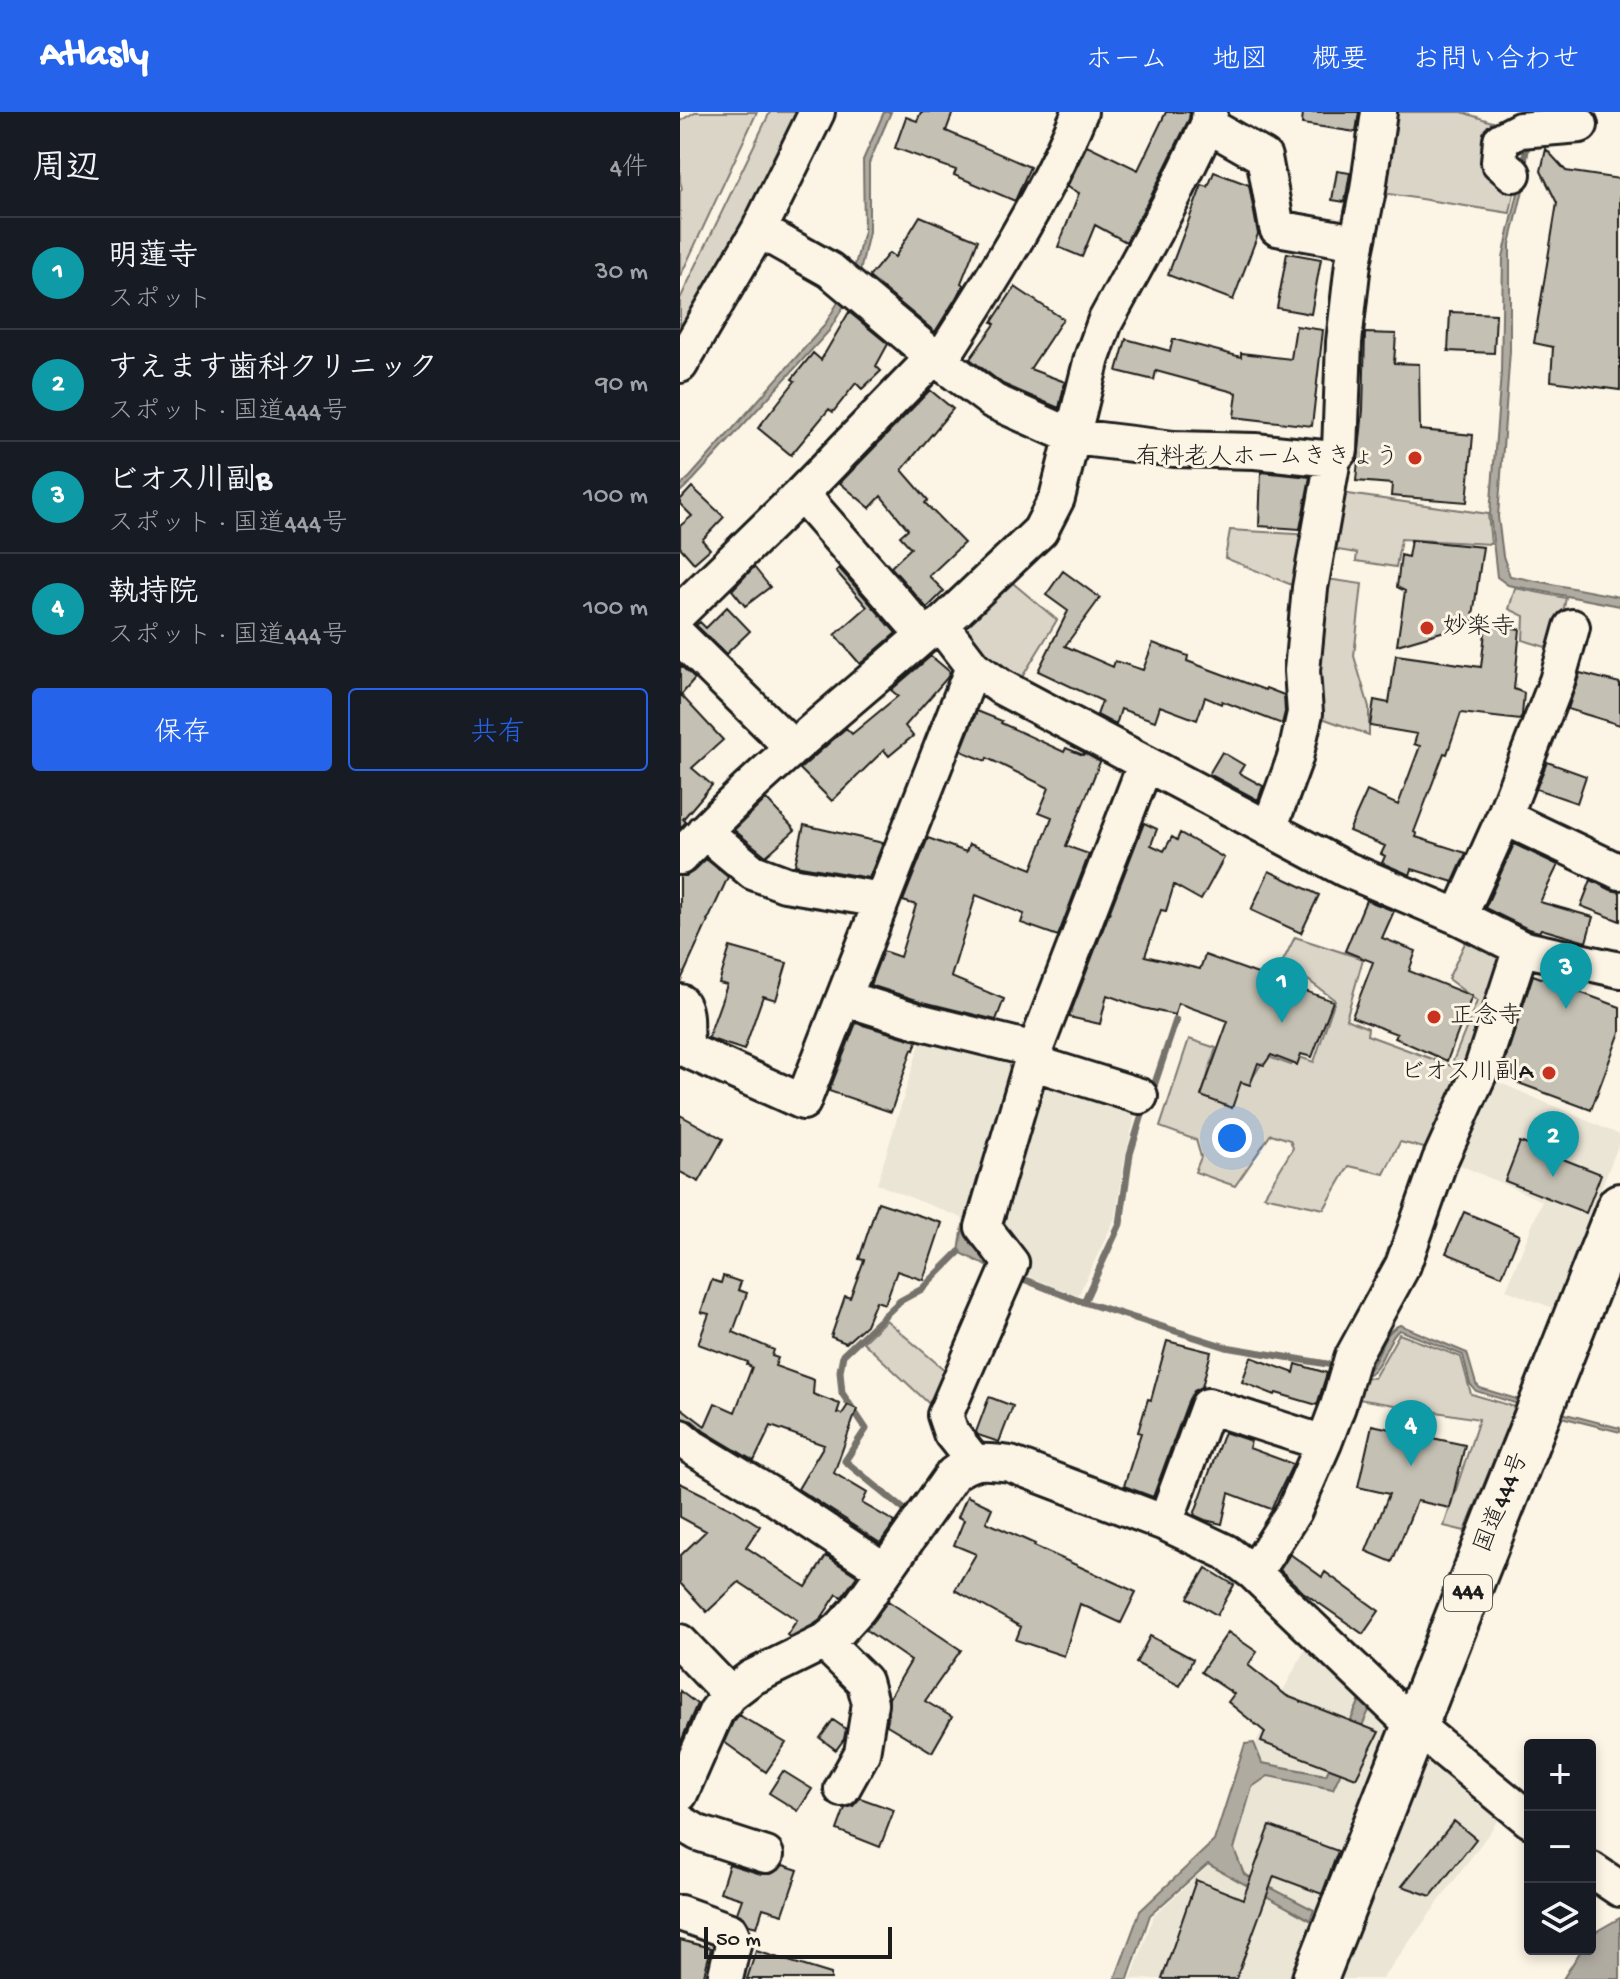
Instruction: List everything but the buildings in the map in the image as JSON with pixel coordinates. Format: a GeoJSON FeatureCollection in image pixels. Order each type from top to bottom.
{"type":"FeatureCollection","features":[{"type":"Feature","properties":{"kind":"highway","name":"国道444号"},"geometry":{"type":"LineString","coordinates":[[1315,1979],[1620,1206]]}},
{"type":"Feature","properties":{"kind":"street"},"geometry":{"type":"LineString","coordinates":[[680,365],[759,230],[817,112]]}},
{"type":"Feature","properties":{"kind":"street"},"geometry":{"type":"LineString","coordinates":[[680,612],[937,359],[1028,220],[1080,112]]}},
{"type":"Feature","properties":{"kind":"street"},"geometry":{"type":"LineString","coordinates":[[1269,829],[1295,758],[1305,713],[1302,671],[1310,588],[1333,459],[1340,450],[1344,342],[1379,112]]}},
{"type":"Feature","properties":{"kind":"street"},"geometry":{"type":"LineString","coordinates":[[680,857],[793,748],[933,630],[1040,531],[1057,498],[1092,358],[1105,322],[1170,203],[1209,119],[1264,157],[1277,228],[1357,242]]}},
{"type":"Feature","properties":{"kind":"street"},"geometry":{"type":"LineString","coordinates":[[1513,174],[1499,162],[1501,140],[1520,130],[1580,125]]}},
{"type":"Feature","properties":{"kind":"street"},"geometry":{"type":"LineString","coordinates":[[759,230],[830,270],[993,401],[1074,437],[1174,449],[1255,451],[1333,459]]}},
{"type":"Feature","properties":{"kind":"street"},"geometry":{"type":"LineString","coordinates":[[801,494],[933,630],[973,667],[1001,687],[1345,869],[1459,917],[1521,948],[1620,970]]}},
{"type":"Feature","properties":{"kind":"street"},"geometry":{"type":"LineString","coordinates":[[1459,917],[1504,817],[1557,681],[1572,627]]}},
{"type":"Feature","properties":{"kind":"street"},"geometry":{"type":"LineString","coordinates":[[680,637],[793,748]]}},
{"type":"Feature","properties":{"kind":"street"},"geometry":{"type":"LineString","coordinates":[[680,1002],[685,1009],[684,1041],[689,1051],[803,1102],[973,667]]}},
{"type":"Feature","properties":{"kind":"street"},"geometry":{"type":"LineString","coordinates":[[974,1462],[951,1433],[945,1415],[1011,1263],[983,1227],[1033,1056],[1145,765]]}},
{"type":"Feature","properties":{"kind":"street"},"geometry":{"type":"LineString","coordinates":[[1504,817],[1620,872]]}},
{"type":"Feature","properties":{"kind":"street"},"geometry":{"type":"LineString","coordinates":[[704,831],[753,872],[785,884],[882,900]]}},
{"type":"Feature","properties":{"kind":"street"},"geometry":{"type":"LineString","coordinates":[[1254,1573],[1294,1511],[1324,1443],[1352,1358],[1403,1265],[1440,1160],[1483,1065],[1521,948]]}},
{"type":"Feature","properties":{"kind":"street"},"geometry":{"type":"LineString","coordinates":[[844,998],[1033,1056],[1140,1096]]}},
{"type":"Feature","properties":{"kind":"street"},"geometry":{"type":"LineString","coordinates":[[1165,1523],[1208,1406],[1324,1443]]}},
{"type":"Feature","properties":{"kind":"street"},"geometry":{"type":"LineString","coordinates":[[680,1437],[884,1570]]}},
{"type":"Feature","properties":{"kind":"street"},"geometry":{"type":"LineString","coordinates":[[680,1794],[716,1712],[730,1694],[751,1678],[824,1642],[840,1629],[859,1608],[953,1474],[966,1464],[984,1461],[1010,1464],[1165,1523],[1226,1552],[1254,1573],[1415,1726],[1524,1815]]}},
{"type":"Feature","properties":{"kind":"street"},"geometry":{"type":"LineString","coordinates":[[680,1642],[730,1694]]}},
{"type":"Feature","properties":{"kind":"street"},"geometry":{"type":"LineString","coordinates":[[824,1642],[864,1681],[870,1703],[862,1753],[842,1789]]}},
{"type":"Feature","properties":{"kind":"street"},"geometry":{"type":"LineString","coordinates":[[680,1822],[698,1833],[766,1855]]}},
{"type":"Feature","properties":{"kind":"street"},"geometry":{"type":"LineString","coordinates":[[1596,1873],[1620,1889]]}},
{"type":"Feature","properties":{"kind":"street"},"geometry":{"type":"LineString","coordinates":[[680,1913],[730,1931],[734,1940],[725,1979]]}},
{"type":"Feature","properties":{"kind":"shaded area"},"geometry":{"type":"Polygon","coordinates":[[[695,112],[757,112],[680,277],[680,121],[695,112]]]}},
{"type":"Feature","properties":{"kind":"shaded area"},"geometry":{"type":"Polygon","coordinates":[[[770,112],[798,112],[741,230],[680,334],[680,299],[770,112]]]}},
{"type":"Feature","properties":{"kind":"shaded area"},"geometry":{"type":"Polygon","coordinates":[[[884,112],[891,112],[869,163],[869,232],[860,272],[854,269],[864,231],[863,160],[884,112]]]}},
{"type":"Feature","properties":{"kind":"shaded area"},"geometry":{"type":"Polygon","coordinates":[[[1384,112],[1462,112],[1492,122],[1492,169],[1515,188],[1510,213],[1376,192],[1384,112]]]}},
{"type":"Feature","properties":{"kind":"shaded area"},"geometry":{"type":"Polygon","coordinates":[[[1520,184],[1524,186],[1510,244],[1510,351],[1498,517],[1503,556],[1510,576],[1620,597],[1620,606],[1508,585],[1497,577],[1490,514],[1501,373],[1503,257],[1520,184]]]}},
{"type":"Feature","properties":{"kind":"shaded area"},"geometry":{"type":"Polygon","coordinates":[[[840,299],[845,304],[829,331],[680,492],[680,486],[824,326],[840,299]]]}},
{"type":"Feature","properties":{"kind":"shaded area"},"geometry":{"type":"Polygon","coordinates":[[[1334,492],[1488,514],[1491,544],[1401,539],[1396,567],[1356,561],[1357,553],[1325,548],[1334,492]]]}},
{"type":"Feature","properties":{"kind":"shaded area"},"geometry":{"type":"Polygon","coordinates":[[[1230,530],[1312,535],[1302,589],[1225,558],[1230,530]]]}},
{"type":"Feature","properties":{"kind":"shaded area"},"geometry":{"type":"Polygon","coordinates":[[[1320,578],[1362,584],[1354,656],[1369,707],[1369,735],[1311,714],[1320,578]]]}},
{"type":"Feature","properties":{"kind":"shaded area"},"geometry":{"type":"Polygon","coordinates":[[[1008,579],[1057,620],[1016,687],[967,645],[967,625],[1008,579]]]}},
{"type":"Feature","properties":{"kind":"shaded area"},"geometry":{"type":"Polygon","coordinates":[[[1515,588],[1566,598],[1555,650],[1523,640],[1524,616],[1509,609],[1515,588]]]}},
{"type":"Feature","properties":{"kind":"shaded area"},"geometry":{"type":"Polygon","coordinates":[[[1471,930],[1499,944],[1510,966],[1436,1151],[1400,1142],[1384,1174],[1349,1166],[1324,1209],[1264,1196],[1293,1148],[1290,1140],[1271,1134],[1235,1186],[1195,1172],[1201,1157],[1196,1140],[1160,1127],[1189,1039],[1216,1048],[1202,1094],[1239,1082],[1250,1082],[1266,1056],[1291,1065],[1299,1057],[1314,1062],[1335,1000],[1305,978],[1279,969],[1295,937],[1363,959],[1346,1019],[1368,1028],[1367,1035],[1451,1066],[1477,1001],[1448,979],[1471,930]]]}},
{"type":"Feature","properties":{"kind":"shaded area"},"geometry":{"type":"Polygon","coordinates":[[[924,1030],[1139,1100],[1124,1162],[1116,1216],[1078,1296],[1013,1270],[988,1250],[972,1248],[962,1218],[877,1184],[924,1030]]]}},
{"type":"Feature","properties":{"kind":"shaded area"},"geometry":{"type":"Polygon","coordinates":[[[1489,1078],[1620,1135],[1553,1308],[1506,1290],[1542,1201],[1451,1161],[1489,1078]]]}},
{"type":"Feature","properties":{"kind":"shaded area"},"geometry":{"type":"Polygon","coordinates":[[[963,1225],[969,1227],[972,1245],[998,1269],[959,1252],[963,1225]]]}},
{"type":"Feature","properties":{"kind":"shaded area"},"geometry":{"type":"Polygon","coordinates":[[[886,1320],[953,1377],[938,1412],[863,1342],[886,1320]]]}},
{"type":"Feature","properties":{"kind":"shaded area"},"geometry":{"type":"Polygon","coordinates":[[[1400,1325],[1467,1353],[1480,1388],[1520,1400],[1518,1404],[1476,1391],[1470,1384],[1463,1355],[1399,1330],[1374,1370],[1369,1374],[1359,1372],[1360,1368],[1369,1369],[1389,1333],[1400,1325]]]}},
{"type":"Feature","properties":{"kind":"shaded area"},"geometry":{"type":"Polygon","coordinates":[[[1399,1334],[1461,1357],[1471,1394],[1515,1407],[1465,1531],[1444,1526],[1479,1419],[1352,1398],[1356,1376],[1374,1378],[1399,1334]]]}},
{"type":"Feature","properties":{"kind":"shaded area"},"geometry":{"type":"Polygon","coordinates":[[[1562,1413],[1620,1428],[1620,1432],[1561,1417],[1562,1413]]]}},
{"type":"Feature","properties":{"kind":"shaded area"},"geometry":{"type":"Polygon","coordinates":[[[1310,1640],[1394,1720],[1291,1979],[1131,1979],[1154,1915],[1225,1851],[1258,1738],[1310,1640]]]}},
{"type":"Feature","properties":{"kind":"shaded area"},"geometry":{"type":"Polygon","coordinates":[[[1364,1691],[1373,1702],[1333,1789],[1268,1776],[1252,1787],[1234,1849],[1244,1874],[1314,1910],[1310,1920],[1208,1864],[1150,1915],[1128,1979],[1115,1979],[1140,1911],[1214,1841],[1245,1744],[1254,1743],[1262,1763],[1326,1775],[1364,1691]]]}},
{"type":"Feature","properties":{"kind":"shaded area"},"geometry":{"type":"Polygon","coordinates":[[[1426,1749],[1503,1814],[1382,1979],[1336,1979],[1426,1749]]]}},
{"type":"Feature","properties":{"kind":"shaded area"},"geometry":{"type":"Polygon","coordinates":[[[1620,1918],[1620,1979],[1563,1979],[1578,1955],[1596,1955],[1596,1932],[1620,1918]]]}},
{"type":"Feature","properties":{"kind":"waterway"},"geometry":{"type":"LineString","coordinates":[[1523,168],[1527,145]]}},
{"type":"Feature","properties":{"kind":"waterway"},"geometry":{"type":"LineString","coordinates":[[1154,1086],[1176,1020]]}},
{"type":"Feature","properties":{"kind":"waterway"},"geometry":{"type":"LineString","coordinates":[[1084,1302],[1120,1224],[1130,1154],[1145,1105]]}},
{"type":"Feature","properties":{"kind":"waterway"},"geometry":{"type":"LineString","coordinates":[[912,1516],[845,1461],[866,1429],[842,1393],[840,1371],[843,1355],[900,1301],[922,1289],[959,1252]]}},
{"type":"Feature","properties":{"kind":"waterway"},"geometry":{"type":"LineString","coordinates":[[1026,1280],[1074,1299],[1226,1347],[1339,1366]]}},
{"type":"Feature","properties":{"kind":"place","name":"有料老人ホームききょう"},"geometry":{"type":"Point","coordinates":[1415,458]}},
{"type":"Feature","properties":{"kind":"place","name":"妙楽寺"},"geometry":{"type":"Point","coordinates":[1427,628]}},
{"type":"Feature","properties":{"kind":"place","name":"ビオス川副B"},"geometry":{"type":"Point","coordinates":[1566,1009]}},
{"type":"Feature","properties":{"kind":"place","name":"正念寺"},"geometry":{"type":"Point","coordinates":[1434,1017]}},
{"type":"Feature","properties":{"kind":"place","name":"明蓮寺"},"geometry":{"type":"Point","coordinates":[1282,1023]}},
{"type":"Feature","properties":{"kind":"place","name":"ビオス川副A"},"geometry":{"type":"Point","coordinates":[1549,1073]}},
{"type":"Feature","properties":{"kind":"place","name":"すえます歯科クリニック"},"geometry":{"type":"Point","coordinates":[1553,1177]}},
{"type":"Feature","properties":{"kind":"place","name":"執持院"},"geometry":{"type":"Point","coordinates":[1411,1466]}}]}
